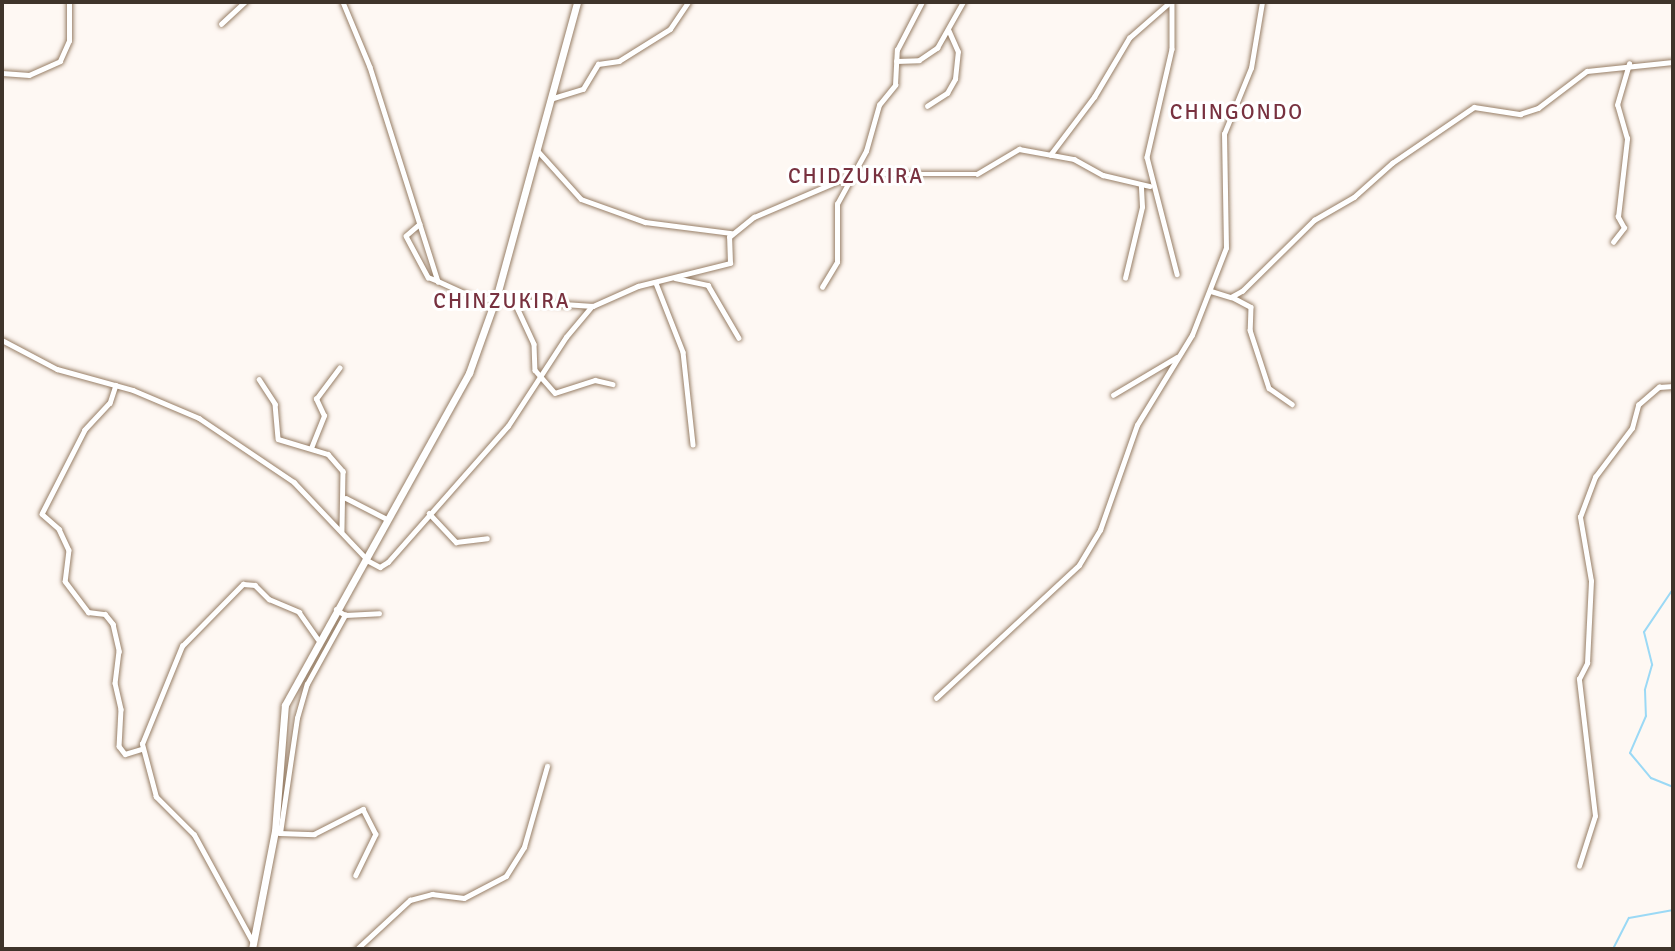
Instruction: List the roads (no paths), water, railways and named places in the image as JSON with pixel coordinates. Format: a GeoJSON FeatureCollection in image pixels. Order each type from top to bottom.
{"type":"FeatureCollection","features":[{"type":"Feature","properties":{"kind":"highway"},"geometry":{"type":"LineString","coordinates":[[253,947],[277,832],[285,705],[318,639],[456,400],[497,295],[577,2]]}},
{"type":"Feature","properties":{"kind":"street"},"geometry":{"type":"LineString","coordinates":[[2,73],[29,75],[60,61],[69,41],[69,2]]}},
{"type":"Feature","properties":{"kind":"street"},"geometry":{"type":"LineString","coordinates":[[221,24],[245,2]]}},
{"type":"Feature","properties":{"kind":"street"},"geometry":{"type":"LineString","coordinates":[[343,2],[438,281]]}},
{"type":"Feature","properties":{"kind":"street"},"geometry":{"type":"LineString","coordinates":[[550,99],[583,89],[598,64],[619,61],[670,29],[688,2]]}},
{"type":"Feature","properties":{"kind":"street"},"geometry":{"type":"LineString","coordinates":[[822,287],[837,262],[837,204],[855,174],[879,105],[895,85],[903,34],[922,2]]}},
{"type":"Feature","properties":{"kind":"street"},"geometry":{"type":"LineString","coordinates":[[897,61],[923,57],[943,42],[963,2]]}},
{"type":"Feature","properties":{"kind":"street"},"geometry":{"type":"LineString","coordinates":[[1050,155],[1094,97],[1129,37],[1171,2]]}},
{"type":"Feature","properties":{"kind":"street"},"geometry":{"type":"LineString","coordinates":[[1171,2],[1172,49],[1147,157],[1150,186],[1166,216],[1177,274]]}},
{"type":"Feature","properties":{"kind":"street"},"geometry":{"type":"LineString","coordinates":[[936,698],[1079,565],[1100,530],[1137,425],[1181,355],[1211,291],[1226,248],[1224,134],[1251,68],[1262,2]]}},
{"type":"Feature","properties":{"kind":"street"},"geometry":{"type":"LineString","coordinates":[[928,106],[947,93],[955,79],[958,52],[947,30]]}},
{"type":"Feature","properties":{"kind":"street"},"geometry":{"type":"LineString","coordinates":[[1231,296],[1249,286],[1314,220],[1354,197],[1464,112],[1480,107],[1525,113],[1578,75],[1629,64],[1673,62]]}},
{"type":"Feature","properties":{"kind":"street"},"geometry":{"type":"LineString","coordinates":[[1613,242],[1624,228],[1618,217],[1627,139],[1617,105],[1629,64]]}},
{"type":"Feature","properties":{"kind":"street"},"geometry":{"type":"LineString","coordinates":[[537,149],[581,199],[645,222],[732,233],[770,208],[855,174],[977,174],[1012,149],[1050,155],[1141,186],[1150,186]]}},
{"type":"Feature","properties":{"kind":"street"},"geometry":{"type":"LineString","coordinates":[[1125,278],[1142,207],[1141,186]]}},
{"type":"Feature","properties":{"kind":"street"},"geometry":{"type":"LineString","coordinates":[[419,224],[406,236],[428,277],[458,294],[497,295],[515,303],[593,306],[656,283],[730,263],[732,233]]}},
{"type":"Feature","properties":{"kind":"street"},"geometry":{"type":"LineString","coordinates":[[674,278],[708,285],[739,338]]}},
{"type":"Feature","properties":{"kind":"street"},"geometry":{"type":"LineString","coordinates":[[656,283],[683,352],[693,444]]}},
{"type":"Feature","properties":{"kind":"street"},"geometry":{"type":"LineString","coordinates":[[1211,291],[1231,296],[1251,307],[1250,330],[1262,353],[1269,388],[1292,404]]}},
{"type":"Feature","properties":{"kind":"street"},"geometry":{"type":"LineString","coordinates":[[515,303],[534,344],[540,378],[558,395],[595,380],[613,384]]}},
{"type":"Feature","properties":{"kind":"street"},"geometry":{"type":"LineString","coordinates":[[2,340],[57,369],[116,385],[199,418],[294,482],[365,558],[386,564],[508,426],[593,306]]}},
{"type":"Feature","properties":{"kind":"street"},"geometry":{"type":"LineString","coordinates":[[1113,394],[1181,355]]}},
{"type":"Feature","properties":{"kind":"street"},"geometry":{"type":"LineString","coordinates":[[311,448],[324,416],[317,398],[339,369]]}},
{"type":"Feature","properties":{"kind":"street"},"geometry":{"type":"LineString","coordinates":[[258,379],[275,404],[278,439],[311,448],[337,461],[346,498],[342,531]]}},
{"type":"Feature","properties":{"kind":"street"},"geometry":{"type":"LineString","coordinates":[[116,385],[110,403],[85,430],[42,514],[59,528],[69,550],[65,581],[88,612],[105,614],[113,624],[119,651],[115,683],[121,709],[119,746],[125,754],[141,749]]}},
{"type":"Feature","properties":{"kind":"street"},"geometry":{"type":"LineString","coordinates":[[1578,866],[1595,820],[1579,679],[1587,663],[1591,581],[1580,517],[1595,477],[1632,428],[1638,405],[1659,387],[1673,386]]}},
{"type":"Feature","properties":{"kind":"street"},"geometry":{"type":"LineString","coordinates":[[346,498],[387,519]]}},
{"type":"Feature","properties":{"kind":"street"},"geometry":{"type":"LineString","coordinates":[[429,513],[456,542],[487,538]]}},
{"type":"Feature","properties":{"kind":"street"},"geometry":{"type":"LineString","coordinates":[[253,947],[194,835],[156,797],[141,749],[182,646],[243,584],[255,585],[269,599],[299,612],[318,639]]}},
{"type":"Feature","properties":{"kind":"street"},"geometry":{"type":"LineString","coordinates":[[335,609],[345,615],[379,613]]}},
{"type":"Feature","properties":{"kind":"street"},"geometry":{"type":"LineString","coordinates":[[345,615],[307,684],[296,718],[277,832],[314,834],[363,809],[374,822],[376,834],[356,875]]}},
{"type":"Feature","properties":{"kind":"street"},"geometry":{"type":"LineString","coordinates":[[357,949],[410,900],[432,894],[464,898],[506,876],[524,847],[547,766]]}},
{"type":"Feature","properties":{"kind":"waterway"},"geometry":{"type":"LineString","coordinates":[[1673,589],[1644,632],[1652,665],[1645,690],[1646,716],[1630,753],[1651,778],[1673,787]]}},
{"type":"Feature","properties":{"kind":"waterway"},"geometry":{"type":"LineString","coordinates":[[1613,949],[1629,918],[1673,910]]}},
{"type":"Feature","properties":{"kind":"district","name":"CHINGONDO"},"geometry":{"type":"Point","coordinates":[1237,112]}},
{"type":"Feature","properties":{"kind":"district","name":"CHIDZUKIRA"},"geometry":{"type":"Point","coordinates":[856,176]}},
{"type":"Feature","properties":{"kind":"district","name":"CHINZUKIRA"},"geometry":{"type":"Point","coordinates":[502,301]}}]}
